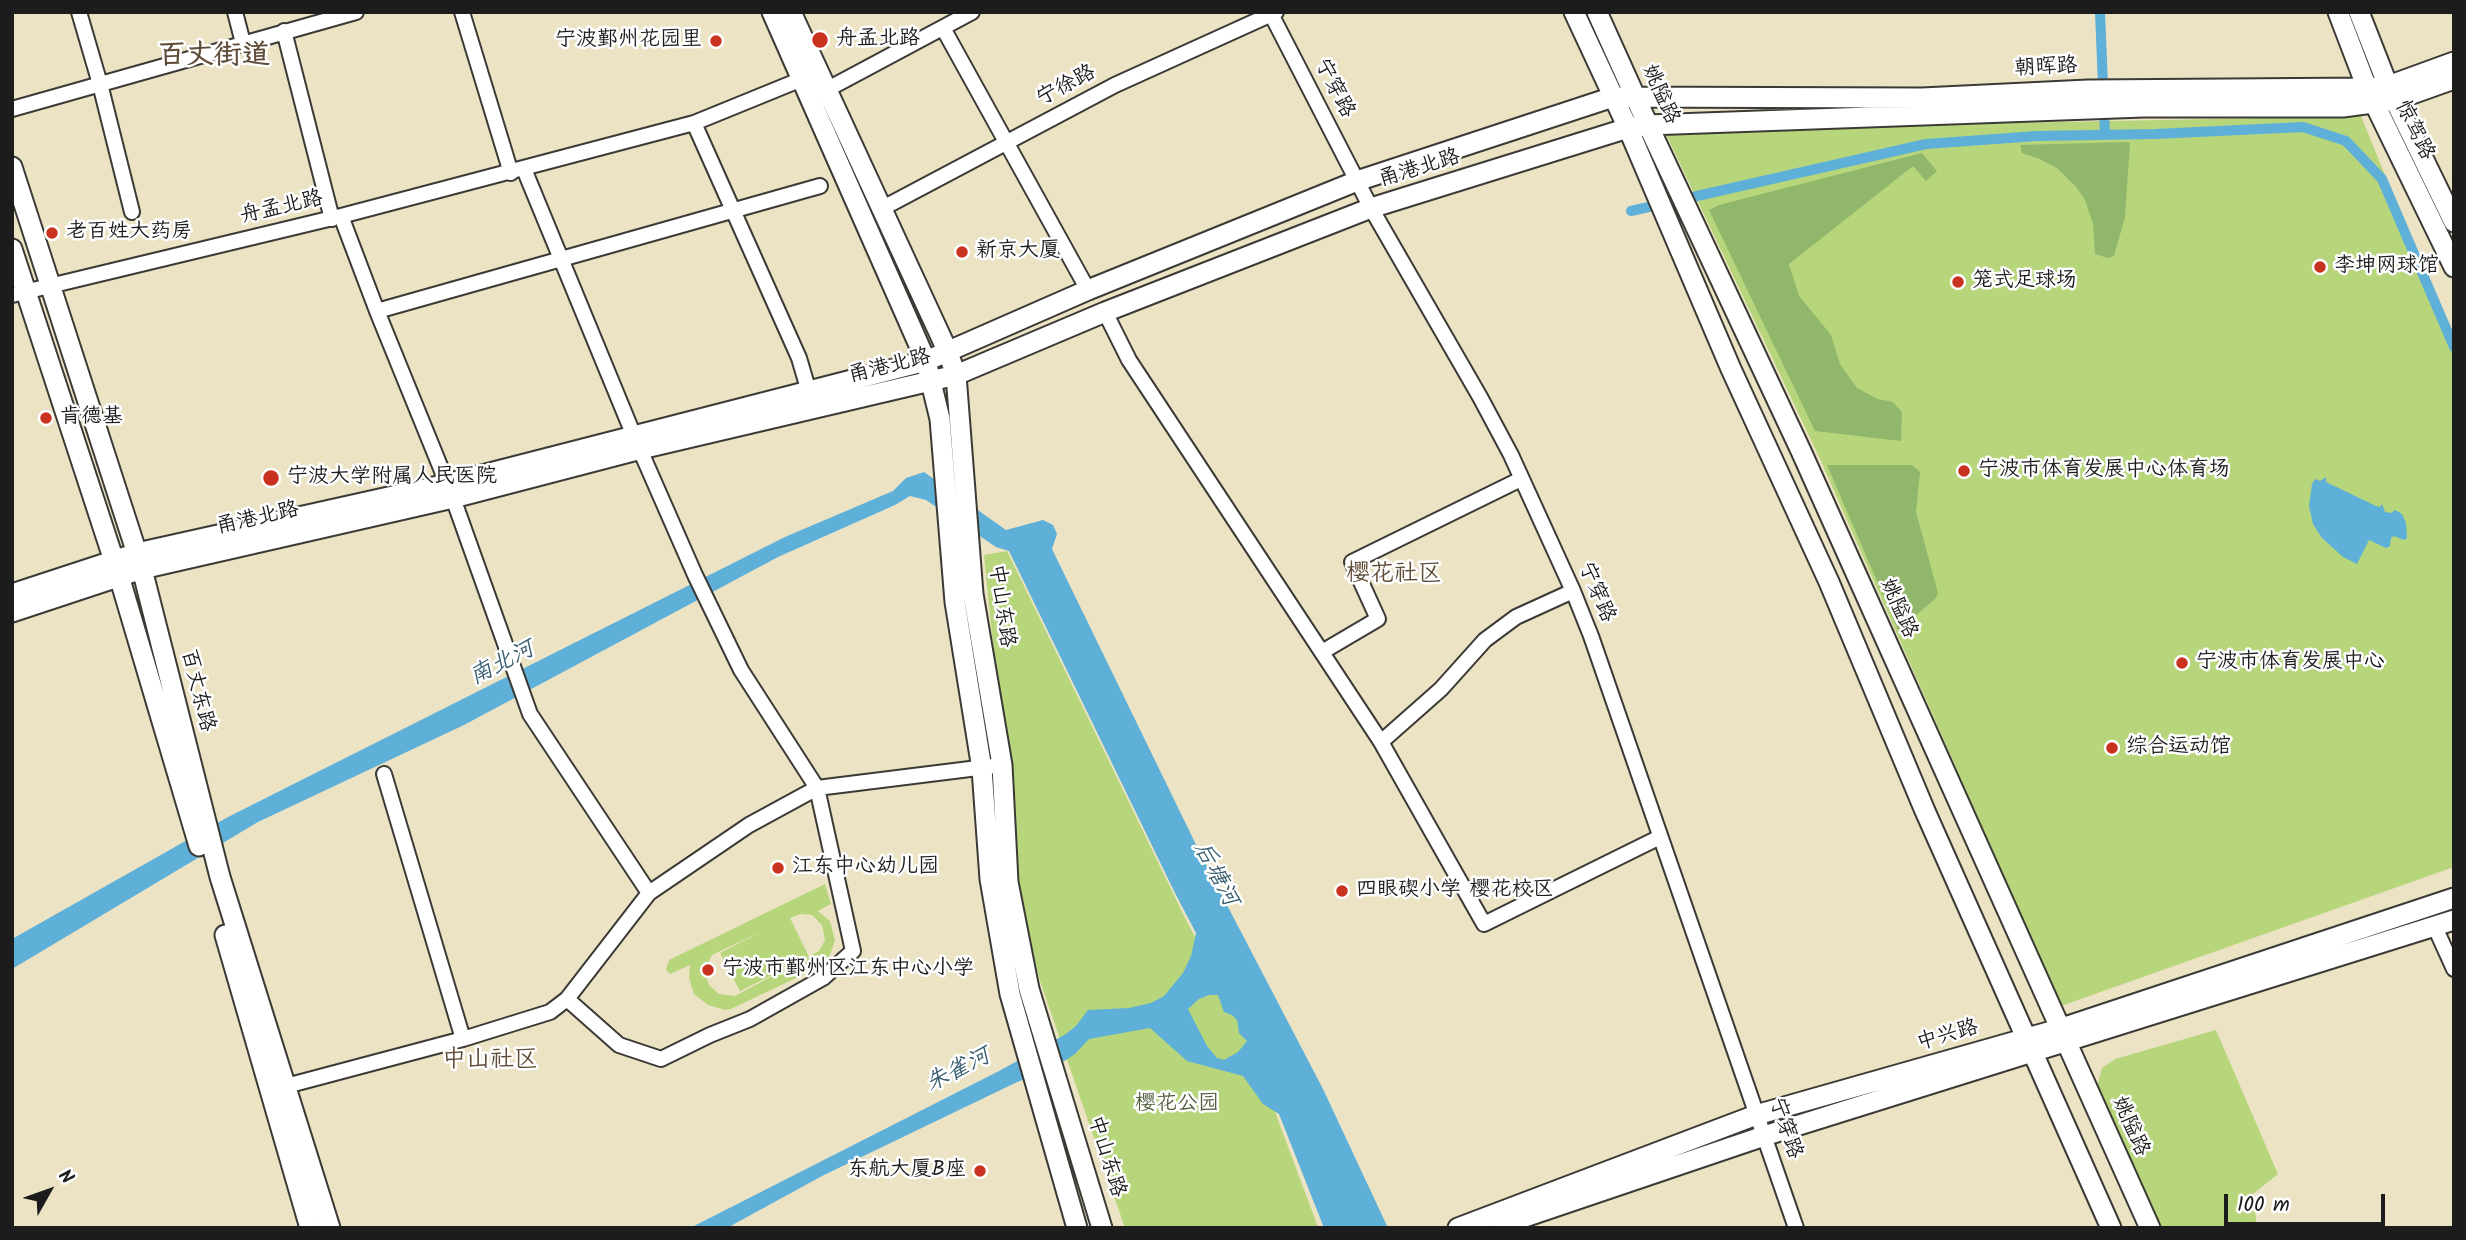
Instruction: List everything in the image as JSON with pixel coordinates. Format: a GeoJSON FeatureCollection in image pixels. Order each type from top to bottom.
{"type":"FeatureCollection","features":[{"type":"Feature","properties":{"kind":"main road","name":"中山东路"},"geometry":{"type":"LineString","coordinates":[[772,12],[926,361],[940,419],[955,602],[982,769],[990,879],[1010,994],[1077,1228]]}},
{"type":"Feature","properties":{"kind":"main road","name":"中山东路"},"geometry":{"type":"LineString","coordinates":[[791,12],[956,375],[973,594],[1002,765],[1008,882],[1029,989],[1102,1228]]}},
{"type":"Feature","properties":{"kind":"main road","name":"姚隘路"},"geometry":{"type":"LineString","coordinates":[[1574,12],[1628,128],[1731,369],[1829,582],[1925,811],[2111,1228]]}},
{"type":"Feature","properties":{"kind":"main road","name":"姚隘路"},"geometry":{"type":"LineString","coordinates":[[1597,12],[1807,463],[2150,1228]]}},
{"type":"Feature","properties":{"kind":"main road","name":"惊驾路"},"geometry":{"type":"LineString","coordinates":[[2338,12],[2370,95],[2454,267]]}},
{"type":"Feature","properties":{"kind":"main road","name":"惊驾路"},"geometry":{"type":"LineString","coordinates":[[2358,12],[2392,93],[2454,222]]}},
{"type":"Feature","properties":{"kind":"main road","name":"朝晖路"},"geometry":{"type":"LineString","coordinates":[[2392,93],[2454,62]]}},
{"type":"Feature","properties":{"kind":"main road","name":"朝晖路"},"geometry":{"type":"LineString","coordinates":[[1635,96],[2115,99],[2370,95],[2392,93],[2454,79]]}},
{"type":"Feature","properties":{"kind":"main road","name":"甬港北路"},"geometry":{"type":"LineString","coordinates":[[116,568],[450,491],[926,361],[1088,290],[1357,181],[1613,97],[1635,96]]}},
{"type":"Feature","properties":{"kind":"main road","name":"朝晖路"},"geometry":{"type":"LineString","coordinates":[[1648,125],[2089,99]]}},
{"type":"Feature","properties":{"kind":"main road","name":"甬港北路"},"geometry":{"type":"LineString","coordinates":[[637,442],[956,375],[1105,312],[1371,208],[1628,128],[1648,125]]}},
{"type":"Feature","properties":{"kind":"main road","name":"百丈东路"},"geometry":{"type":"LineString","coordinates":[[12,167],[140,561],[201,805],[213,873],[310,1228]]}},
{"type":"Feature","properties":{"kind":"main road","name":"百丈东路"},"geometry":{"type":"LineString","coordinates":[[12,249],[19,293],[116,568],[192,824],[213,873],[286,1087],[330,1228]]}},
{"type":"Feature","properties":{"kind":"main road"},"geometry":{"type":"LineString","coordinates":[[12,594],[116,568]]}},
{"type":"Feature","properties":{"kind":"main road"},"geometry":{"type":"LineString","coordinates":[[12,612],[116,568]]}},
{"type":"Feature","properties":{"kind":"main road","name":"中兴路"},"geometry":{"type":"LineString","coordinates":[[2063,1036],[2454,898]]}},
{"type":"Feature","properties":{"kind":"main road","name":"中兴路"},"geometry":{"type":"LineString","coordinates":[[1458,1228],[1756,1115],[2031,1045],[2454,920]]}},
{"type":"Feature","properties":{"kind":"main road","name":"中兴路"},"geometry":{"type":"LineString","coordinates":[[1493,1228],[2031,1045]]}},
{"type":"Feature","properties":{"kind":"street"},"geometry":{"type":"LineString","coordinates":[[79,12],[132,212]]}},
{"type":"Feature","properties":{"kind":"street"},"geometry":{"type":"LineString","coordinates":[[235,12],[243,43]]}},
{"type":"Feature","properties":{"kind":"street"},"geometry":{"type":"LineString","coordinates":[[12,109],[356,12]]}},
{"type":"Feature","properties":{"kind":"street"},"geometry":{"type":"LineString","coordinates":[[462,12],[518,171],[561,260],[696,579],[741,670],[817,788],[853,951],[823,978],[750,1019],[661,1059],[619,1045],[566,999]]}},
{"type":"Feature","properties":{"kind":"street","name":"宁徐路"},"geometry":{"type":"LineString","coordinates":[[881,209],[1115,85],[1272,13]]}},
{"type":"Feature","properties":{"kind":"street","name":"宁穿路"},"geometry":{"type":"LineString","coordinates":[[1272,13],[1371,208],[1480,397],[1573,591],[1797,1228]]}},
{"type":"Feature","properties":{"kind":"street"},"geometry":{"type":"LineString","coordinates":[[826,90],[967,14]]}},
{"type":"Feature","properties":{"kind":"street"},"geometry":{"type":"LineString","coordinates":[[943,28],[1088,290]]}},
{"type":"Feature","properties":{"kind":"street"},"geometry":{"type":"LineString","coordinates":[[284,32],[337,217],[450,491],[530,714],[649,893]]}},
{"type":"Feature","properties":{"kind":"street","name":"舟孟北路"},"geometry":{"type":"LineString","coordinates":[[19,293],[337,217],[694,124],[802,79]]}},
{"type":"Feature","properties":{"kind":"street"},"geometry":{"type":"LineString","coordinates":[[694,124],[799,358],[809,392]]}},
{"type":"Feature","properties":{"kind":"street"},"geometry":{"type":"LineString","coordinates":[[377,311],[820,186]]}},
{"type":"Feature","properties":{"kind":"street"},"geometry":{"type":"LineString","coordinates":[[1105,312],[1129,360],[1381,742],[1484,924],[1660,837]]}},
{"type":"Feature","properties":{"kind":"street"},"geometry":{"type":"LineString","coordinates":[[1322,652],[1378,619],[1352,562],[1521,478]]}},
{"type":"Feature","properties":{"kind":"street"},"geometry":{"type":"LineString","coordinates":[[1381,742],[1441,689],[1486,640],[1516,617],[1573,591]]}},
{"type":"Feature","properties":{"kind":"street"},"geometry":{"type":"LineString","coordinates":[[286,1087],[463,1039],[550,1012],[566,999],[649,893],[749,825],[817,788],[1002,765]]}},
{"type":"Feature","properties":{"kind":"street"},"geometry":{"type":"LineString","coordinates":[[384,774],[463,1039]]}},
{"type":"Feature","properties":{"kind":"street"},"geometry":{"type":"LineString","coordinates":[[2434,925],[2454,969]]}},
{"type":"Feature","properties":{"kind":"green space","name":"宁波市体育发展中心"},"geometry":{"type":"Polygon","coordinates":[[[2361,116],[2454,344],[2454,867],[2061,1006],[1820,459],[1664,130],[2361,116]]]}},
{"type":"Feature","properties":{"kind":"green space"},"geometry":{"type":"Polygon","coordinates":[[[2130,143],[2125,217],[2114,256],[2108,258],[2095,254],[2093,224],[2085,200],[2077,188],[2058,169],[2022,153],[2020,145],[2130,143]]]}},
{"type":"Feature","properties":{"kind":"green space"},"geometry":{"type":"Polygon","coordinates":[[[1922,153],[1937,171],[1926,181],[1913,166],[1789,264],[1799,296],[1831,335],[1840,364],[1857,388],[1878,399],[1893,402],[1902,412],[1901,441],[1815,431],[1709,210],[1719,205],[1922,153]]]}},
{"type":"Feature","properties":{"kind":"green space"},"geometry":{"type":"Polygon","coordinates":[[[1827,465],[1912,465],[1920,472],[1916,512],[1938,593],[1935,599],[1898,630],[1827,465]]]}},
{"type":"Feature","properties":{"kind":"green space","name":"樱花公园"},"geometry":{"type":"Polygon","coordinates":[[[1007,551],[1188,924],[1240,1018],[1318,1227],[1125,1228],[1040,981],[1018,893],[984,555],[1007,551]]]}},
{"type":"Feature","properties":{"kind":"green space"},"geometry":{"type":"Polygon","coordinates":[[[825,884],[831,904],[818,911],[830,921],[835,940],[830,955],[819,967],[725,1010],[708,1005],[694,994],[689,978],[690,965],[670,974],[666,970],[669,960],[825,884]],[[800,914],[790,918],[809,956],[819,951],[825,940],[822,925],[812,915],[800,914]],[[763,931],[712,955],[704,971],[709,985],[719,994],[735,996],[794,964],[740,991],[720,953],[763,931]]]}},
{"type":"Feature","properties":{"kind":"green space"},"geometry":{"type":"Polygon","coordinates":[[[2216,1030],[2278,1174],[2253,1194],[2257,1228],[2160,1228],[2097,1086],[2102,1068],[2115,1059],[2216,1030]]]}},
{"type":"Feature","properties":{"kind":"water"},"geometry":{"type":"Polygon","coordinates":[[[924,472],[1006,530],[1043,520],[1053,525],[1057,534],[1052,549],[1204,861],[1323,1089],[1388,1228],[1324,1228],[1279,1114],[1263,1104],[1243,1076],[1187,1061],[1150,1028],[1089,1039],[1075,1054],[1058,1065],[822,1176],[727,1228],[690,1228],[999,1071],[1066,1034],[1088,1010],[1129,1008],[1151,1003],[1164,996],[1183,973],[1191,956],[1196,933],[1009,551],[996,547],[926,500],[910,496],[778,557],[464,725],[258,822],[12,969],[12,939],[228,817],[785,537],[893,491],[906,478],[924,472]],[[1218,995],[1199,999],[1188,1009],[1207,1046],[1217,1058],[1224,1060],[1238,1052],[1247,1041],[1239,1033],[1237,1020],[1224,1012],[1218,995]]]}},
{"type":"Feature","properties":{"kind":"water"},"geometry":{"type":"Polygon","coordinates":[[[2326,477],[2326,482],[2376,506],[2380,507],[2382,504],[2385,512],[2391,513],[2395,510],[2402,514],[2407,538],[2404,540],[2394,536],[2390,546],[2386,548],[2369,540],[2357,564],[2343,557],[2322,538],[2313,524],[2309,506],[2312,484],[2315,479],[2320,481],[2326,477]]]}},
{"type":"Feature","properties":{"kind":"waterway"},"geometry":{"type":"LineString","coordinates":[[2100,12],[2105,135]]}},
{"type":"Feature","properties":{"kind":"waterway"},"geometry":{"type":"LineString","coordinates":[[1631,211],[1926,144],[2037,136],[2303,127],[2346,141],[2382,179],[2454,347]]}},
{"type":"Feature","properties":{"kind":"place","name":"舟孟北路"},"geometry":{"type":"Point","coordinates":[820,40]}},
{"type":"Feature","properties":{"kind":"place","name":"宁波鄞州花园里"},"geometry":{"type":"Point","coordinates":[716,41]}},
{"type":"Feature","properties":{"kind":"place","name":"老百姓大药房"},"geometry":{"type":"Point","coordinates":[52,233]}},
{"type":"Feature","properties":{"kind":"place","name":"新京大厦"},"geometry":{"type":"Point","coordinates":[962,252]}},
{"type":"Feature","properties":{"kind":"place","name":"李坤网球馆"},"geometry":{"type":"Point","coordinates":[2320,267]}},
{"type":"Feature","properties":{"kind":"place","name":"笼式足球场"},"geometry":{"type":"Point","coordinates":[1958,282]}},
{"type":"Feature","properties":{"kind":"place","name":"肯德基"},"geometry":{"type":"Point","coordinates":[46,418]}},
{"type":"Feature","properties":{"kind":"place","name":"宁波市体育发展中心体育场"},"geometry":{"type":"Point","coordinates":[1964,471]}},
{"type":"Feature","properties":{"kind":"place","name":"宁波大学附属人民医院"},"geometry":{"type":"Point","coordinates":[271,478]}},
{"type":"Feature","properties":{"kind":"place","name":"宁波市体育发展中心"},"geometry":{"type":"Point","coordinates":[2182,663]}},
{"type":"Feature","properties":{"kind":"place","name":"综合运动馆"},"geometry":{"type":"Point","coordinates":[2112,748]}},
{"type":"Feature","properties":{"kind":"place","name":"江东中心幼儿园"},"geometry":{"type":"Point","coordinates":[778,868]}},
{"type":"Feature","properties":{"kind":"place","name":"四眼碶小学 樱花校区"},"geometry":{"type":"Point","coordinates":[1342,891]}},
{"type":"Feature","properties":{"kind":"place","name":"宁波市鄞州区江东中心小学"},"geometry":{"type":"Point","coordinates":[708,970]}},
{"type":"Feature","properties":{"kind":"place","name":"东航大厦B座"},"geometry":{"type":"Point","coordinates":[980,1171]}},
{"type":"Feature","properties":{"kind":"district","name":"百丈街道"},"geometry":{"type":"Point","coordinates":[214,58]}},
{"type":"Feature","properties":{"kind":"district","name":"樱花社区"},"geometry":{"type":"Point","coordinates":[1394,576]}},
{"type":"Feature","properties":{"kind":"district","name":"中山社区"},"geometry":{"type":"Point","coordinates":[490,1062]}},
{"type":"Feature","properties":{"kind":"water label","name":"南北河"},"geometry":{"type":"Point","coordinates":[503,665]}},
{"type":"Feature","properties":{"kind":"water label","name":"后塘河"},"geometry":{"type":"Point","coordinates":[1214,875]}},
{"type":"Feature","properties":{"kind":"water label","name":"朱雀河"},"geometry":{"type":"Point","coordinates":[959,1072]}}]}
